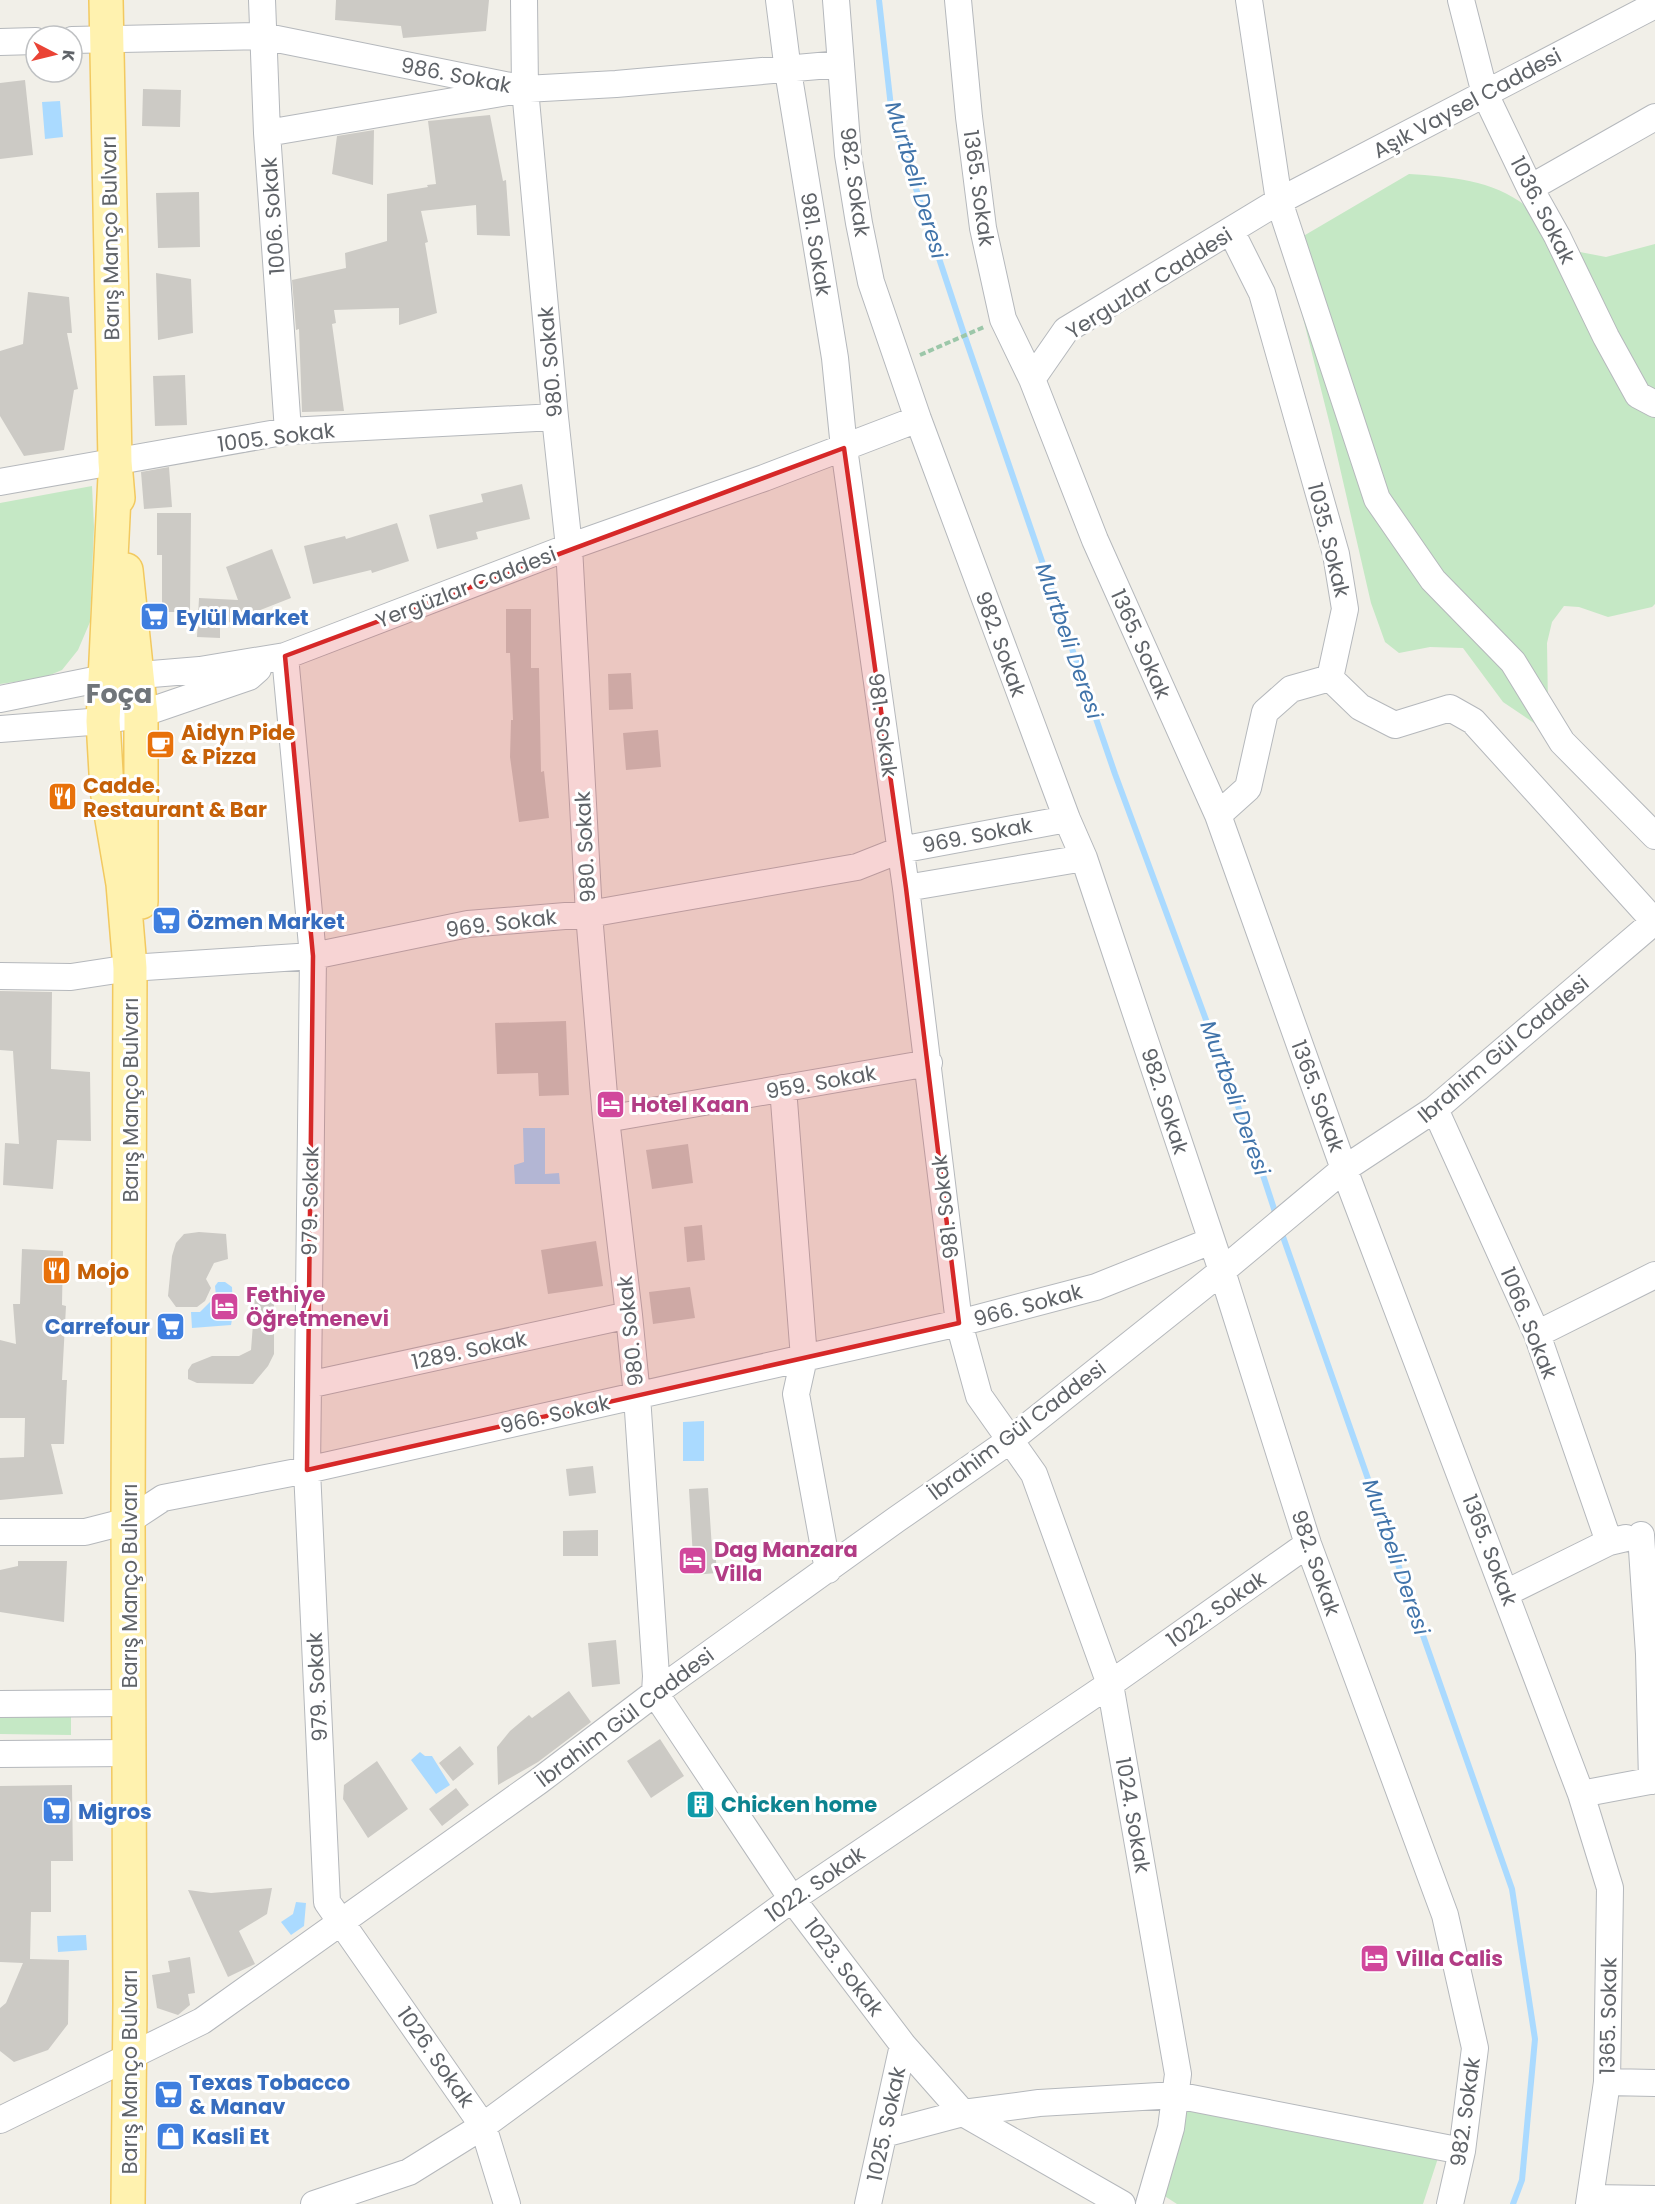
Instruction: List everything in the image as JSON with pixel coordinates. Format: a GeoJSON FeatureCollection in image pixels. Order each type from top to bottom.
{"type":"FeatureCollection","features":[{"type":"Feature","properties":{"kind":"main road","name":"Barış Manço Bulvarı"},"geometry":{"type":"LineString","coordinates":[[106,0],[115,469],[104,678],[104,721],[107,790],[123,884],[130,968],[128,2204]]}},
{"type":"Feature","properties":{"kind":"main road","name":"Barış Manço Bulvarı"},"geometry":{"type":"LineString","coordinates":[[115,469],[141,714],[141,928],[130,968]]}},
{"type":"Feature","properties":{"kind":"street","name":"1006. Sokak"},"geometry":{"type":"LineString","coordinates":[[262,0],[267,134],[288,431]]}},
{"type":"Feature","properties":{"kind":"street","name":"980. Sokak"},"geometry":{"type":"LineString","coordinates":[[524,0],[525,89],[569,547],[589,914],[606,1119],[630,1316],[637,1396],[656,1676],[655,1693]]}},
{"type":"Feature","properties":{"kind":"street","name":"981. Sokak"},"geometry":{"type":"LineString","coordinates":[[779,0],[788,70],[835,358],[844,448],[929,1063],[959,1323],[979,1396],[1009,1441]]}},
{"type":"Feature","properties":{"kind":"street","name":"982. Sokak"},"geometry":{"type":"LineString","coordinates":[[836,0],[848,155],[871,282],[918,419],[1066,819],[1084,858],[1222,1271],[1308,1544],[1445,1915],[1475,2048],[1462,2151],[1450,2204]]}},
{"type":"Feature","properties":{"kind":"street","name":"1365. Sokak"},"geometry":{"type":"LineString","coordinates":[[958,0],[969,117],[983,228],[1003,319],[1032,379],[1095,540],[1218,815],[1344,1169],[1581,1794],[1610,1888],[1607,2082],[1590,2201]]}},
{"type":"Feature","properties":{"kind":"street"},"geometry":{"type":"LineString","coordinates":[[1249,0],[1279,201],[1377,499],[1433,580],[1513,662],[1562,742],[1655,836]]}},
{"type":"Feature","properties":{"kind":"street","name":"1036. Sokak"},"geometry":{"type":"LineString","coordinates":[[1461,0],[1485,94],[1530,188],[1638,395],[1655,404]]}},
{"type":"Feature","properties":{"kind":"street","name":"Aşık Vaysel Caddesi"},"geometry":{"type":"LineString","coordinates":[[1279,201],[1655,6]]}},
{"type":"Feature","properties":{"kind":"street","name":"986. Sokak"},"geometry":{"type":"LineString","coordinates":[[84,39],[262,36],[525,89],[842,64]]}},
{"type":"Feature","properties":{"kind":"street"},"geometry":{"type":"LineString","coordinates":[[0,42],[24,41]]}},
{"type":"Feature","properties":{"kind":"street"},"geometry":{"type":"LineString","coordinates":[[267,134],[525,89]]}},
{"type":"Feature","properties":{"kind":"street"},"geometry":{"type":"LineString","coordinates":[[1530,188],[1655,117]]}},
{"type":"Feature","properties":{"kind":"street","name":"Yerguzlar Caddesi"},"geometry":{"type":"LineString","coordinates":[[1032,379],[1066,330],[1279,201]]}},
{"type":"Feature","properties":{"kind":"street","name":"1035. Sokak"},"geometry":{"type":"LineString","coordinates":[[1231,231],[1262,293],[1336,554],[1346,609],[1330,678]]}},
{"type":"Feature","properties":{"kind":"street","name":"1005. Sokak"},"geometry":{"type":"LineString","coordinates":[[0,482],[115,469],[288,431],[555,417]]}},
{"type":"Feature","properties":{"kind":"street","name":"Yergüzlar Caddesi"},"geometry":{"type":"LineString","coordinates":[[0,699],[104,678],[200,670],[279,657],[569,547],[918,419]]}},
{"type":"Feature","properties":{"kind":"street"},"geometry":{"type":"LineString","coordinates":[[0,729],[104,721],[141,714],[249,677],[279,657]]}},
{"type":"Feature","properties":{"kind":"street","name":"979. Sokak"},"geometry":{"type":"LineString","coordinates":[[279,657],[313,956],[308,1470],[327,1902],[342,1921]]}},
{"type":"Feature","properties":{"kind":"street"},"geometry":{"type":"LineString","coordinates":[[1218,815],[1248,788],[1265,712],[1291,689],[1330,678],[1360,707],[1395,725],[1450,708],[1473,721],[1655,922]]}},
{"type":"Feature","properties":{"kind":"street","name":"969. Sokak"},"geometry":{"type":"LineString","coordinates":[[0,976],[71,977],[130,968],[313,956],[468,924],[589,914],[857,867],[900,850],[1066,819]]}},
{"type":"Feature","properties":{"kind":"street"},"geometry":{"type":"LineString","coordinates":[[906,888],[1084,858]]}},
{"type":"Feature","properties":{"kind":"street","name":"Ibrahim Gül Caddesi"},"geometry":{"type":"LineString","coordinates":[[1222,1271],[1344,1169],[1435,1109],[1655,922]]}},
{"type":"Feature","properties":{"kind":"street","name":"959. Sokak"},"geometry":{"type":"LineString","coordinates":[[606,1119],[929,1063]]}},
{"type":"Feature","properties":{"kind":"street"},"geometry":{"type":"LineString","coordinates":[[783,1088],[804,1358],[796,1394],[828,1570]]}},
{"type":"Feature","properties":{"kind":"street","name":"1066. Sokak"},"geometry":{"type":"LineString","coordinates":[[1435,1109],[1537,1334],[1609,1542]]}},
{"type":"Feature","properties":{"kind":"street","name":"966. Sokak"},"geometry":{"type":"LineString","coordinates":[[0,1532],[85,1532],[128,1521],[163,1497],[308,1470],[959,1323],[1096,1287],[1211,1241]]}},
{"type":"Feature","properties":{"kind":"street","name":"İbrahim Gül Caddesi"},"geometry":{"type":"LineString","coordinates":[[0,2120],[129,2059],[202,2021],[539,1782],[655,1693],[1009,1441],[1222,1271]]}},
{"type":"Feature","properties":{"kind":"street"},"geometry":{"type":"LineString","coordinates":[[1537,1334],[1655,1275]]}},
{"type":"Feature","properties":{"kind":"street","name":"1289. Sokak"},"geometry":{"type":"LineString","coordinates":[[308,1385],[630,1316]]}},
{"type":"Feature","properties":{"kind":"street","name":"1024. Sokak"},"geometry":{"type":"LineString","coordinates":[[1009,1441],[1034,1474],[1110,1684],[1178,2074],[1172,2128],[1149,2204]]}},
{"type":"Feature","properties":{"kind":"street"},"geometry":{"type":"LineString","coordinates":[[1506,1593],[1609,1542],[1648,1533],[1649,1654],[1654,1781],[1581,1794]]}},
{"type":"Feature","properties":{"kind":"street","name":"1022. Sokak"},"geometry":{"type":"LineString","coordinates":[[314,2204],[409,2172],[483,2126],[792,1899],[1110,1684],[1308,1544]]}},
{"type":"Feature","properties":{"kind":"street","name":"1023. Sokak"},"geometry":{"type":"LineString","coordinates":[[655,1693],[792,1899],[903,2044],[963,2113],[1122,2204]]}},
{"type":"Feature","properties":{"kind":"street"},"geometry":{"type":"LineString","coordinates":[[0,1704],[129,1703]]}},
{"type":"Feature","properties":{"kind":"street"},"geometry":{"type":"LineString","coordinates":[[0,1754],[129,1753]]}},
{"type":"Feature","properties":{"kind":"street","name":"1026. Sokak"},"geometry":{"type":"LineString","coordinates":[[342,1921],[483,2126],[507,2204]]}},
{"type":"Feature","properties":{"kind":"street","name":"1025. Sokak"},"geometry":{"type":"LineString","coordinates":[[868,2204],[903,2044]]}},
{"type":"Feature","properties":{"kind":"street"},"geometry":{"type":"LineString","coordinates":[[1607,2082],[1655,2083]]}},
{"type":"Feature","properties":{"kind":"street"},"geometry":{"type":"LineString","coordinates":[[884,2134],[963,2113],[1039,2103],[1176,2095],[1462,2151]]}},
{"type":"Feature","properties":{"kind":"street"},"geometry":{"type":"LineString","coordinates":[[1590,2201],[1655,2199]]}},
{"type":"Feature","properties":{"kind":"path"},"geometry":{"type":"LineString","coordinates":[[900,364],[1003,319]]}},
{"type":"Feature","properties":{"kind":"highlighted area"},"geometry":{"type":"Polygon","coordinates":[[[844,448],[906,888],[959,1323],[307,1470],[313,956],[285,656],[844,448]]]}},
{"type":"Feature","properties":{"kind":"green space"},"geometry":{"type":"Polygon","coordinates":[[[1409,174],[1458,179],[1489,186],[1503,192],[1518,200],[1535,214],[1559,248],[1606,257],[1655,244],[1655,604],[1652,607],[1608,617],[1579,607],[1564,606],[1552,622],[1547,643],[1548,705],[1537,725],[1503,702],[1463,648],[1430,647],[1399,653],[1385,642],[1371,603],[1296,290],[1300,238],[1409,174]]]}},
{"type":"Feature","properties":{"kind":"green space"},"geometry":{"type":"Polygon","coordinates":[[[92,486],[94,527],[90,622],[78,650],[62,670],[43,678],[0,684],[0,503],[92,486]]]}},
{"type":"Feature","properties":{"kind":"green space"},"geometry":{"type":"Polygon","coordinates":[[[0,1714],[71,1715],[71,1735],[0,1734],[0,1714]]]}},
{"type":"Feature","properties":{"kind":"green space"},"geometry":{"type":"Polygon","coordinates":[[[1185,2106],[1439,2155],[1423,2204],[1177,2204],[1163,2195],[1185,2106]]]}},
{"type":"Feature","properties":{"kind":"water"},"geometry":{"type":"Polygon","coordinates":[[[60,101],[63,137],[45,139],[42,102],[60,101]]]}},
{"type":"Feature","properties":{"kind":"water"},"geometry":{"type":"Polygon","coordinates":[[[523,1128],[545,1128],[545,1174],[559,1173],[560,1184],[515,1184],[514,1165],[524,1162],[523,1128]]]}},
{"type":"Feature","properties":{"kind":"water"},"geometry":{"type":"Polygon","coordinates":[[[218,1282],[225,1282],[232,1287],[231,1325],[192,1328],[191,1312],[200,1312],[216,1296],[215,1286],[218,1282]]]}},
{"type":"Feature","properties":{"kind":"water"},"geometry":{"type":"Polygon","coordinates":[[[704,1421],[704,1461],[683,1461],[683,1422],[704,1421]]]}},
{"type":"Feature","properties":{"kind":"water"},"geometry":{"type":"Polygon","coordinates":[[[420,1752],[425,1756],[432,1756],[450,1785],[436,1794],[411,1760],[420,1752]]]}},
{"type":"Feature","properties":{"kind":"water"},"geometry":{"type":"Polygon","coordinates":[[[296,1902],[306,1903],[304,1926],[291,1935],[281,1922],[293,1914],[296,1902]]]}},
{"type":"Feature","properties":{"kind":"water"},"geometry":{"type":"Polygon","coordinates":[[[86,1935],[87,1950],[58,1952],[57,1936],[86,1935]]]}},
{"type":"Feature","properties":{"kind":"building"},"geometry":{"type":"Polygon","coordinates":[[[336,0],[489,0],[486,31],[403,38],[401,26],[335,20],[336,0]]]}},
{"type":"Feature","properties":{"kind":"building"},"geometry":{"type":"Polygon","coordinates":[[[24,80],[33,155],[0,159],[0,83],[24,80]]]}},
{"type":"Feature","properties":{"kind":"building"},"geometry":{"type":"Polygon","coordinates":[[[143,89],[181,90],[180,127],[142,126],[143,89]]]}},
{"type":"Feature","properties":{"kind":"building"},"geometry":{"type":"Polygon","coordinates":[[[490,115],[503,181],[506,180],[510,236],[477,235],[476,205],[421,211],[428,242],[425,243],[437,313],[399,325],[399,308],[334,310],[336,323],[332,324],[344,411],[302,412],[299,329],[296,330],[292,280],[346,268],[345,253],[387,241],[387,194],[436,184],[428,121],[490,115]]]}},
{"type":"Feature","properties":{"kind":"building"},"geometry":{"type":"Polygon","coordinates":[[[374,130],[373,185],[332,174],[337,136],[374,130]]]}},
{"type":"Feature","properties":{"kind":"building"},"geometry":{"type":"Polygon","coordinates":[[[199,192],[200,247],[158,248],[156,193],[199,192]]]}},
{"type":"Feature","properties":{"kind":"building"},"geometry":{"type":"Polygon","coordinates":[[[156,273],[191,279],[193,333],[158,340],[156,273]]]}},
{"type":"Feature","properties":{"kind":"building"},"geometry":{"type":"Polygon","coordinates":[[[28,292],[69,297],[72,333],[67,333],[78,389],[74,390],[64,450],[24,456],[0,416],[0,351],[23,344],[28,292]]]}},
{"type":"Feature","properties":{"kind":"building"},"geometry":{"type":"Polygon","coordinates":[[[185,375],[187,425],[155,426],[153,376],[185,375]]]}},
{"type":"Feature","properties":{"kind":"building"},"geometry":{"type":"Polygon","coordinates":[[[169,467],[172,507],[144,509],[141,472],[169,467]]]}},
{"type":"Feature","properties":{"kind":"building"},"geometry":{"type":"Polygon","coordinates":[[[522,484],[530,519],[476,532],[478,539],[437,549],[429,515],[483,502],[481,494],[522,484]]]}},
{"type":"Feature","properties":{"kind":"building"},"geometry":{"type":"Polygon","coordinates":[[[157,513],[191,513],[190,612],[162,612],[162,555],[157,555],[157,513]]]}},
{"type":"Feature","properties":{"kind":"building"},"geometry":{"type":"Polygon","coordinates":[[[397,523],[409,561],[372,573],[371,570],[313,584],[304,546],[345,536],[346,539],[397,523]]]}},
{"type":"Feature","properties":{"kind":"building"},"geometry":{"type":"Polygon","coordinates":[[[272,549],[291,598],[220,626],[220,638],[197,637],[199,598],[238,600],[226,567],[272,549]]]}},
{"type":"Feature","properties":{"kind":"building"},"geometry":{"type":"Polygon","coordinates":[[[506,609],[531,609],[531,668],[539,668],[541,772],[544,771],[549,818],[519,822],[510,757],[511,720],[513,720],[510,653],[506,653],[506,609]]]}},
{"type":"Feature","properties":{"kind":"building"},"geometry":{"type":"Polygon","coordinates":[[[631,673],[633,709],[609,710],[608,674],[631,673]]]}},
{"type":"Feature","properties":{"kind":"building"},"geometry":{"type":"Polygon","coordinates":[[[658,730],[661,767],[626,770],[623,733],[658,730]]]}},
{"type":"Feature","properties":{"kind":"building"},"geometry":{"type":"Polygon","coordinates":[[[0,991],[52,992],[51,1069],[90,1072],[91,1141],[57,1140],[53,1189],[3,1185],[5,1143],[19,1144],[13,1051],[0,1050],[0,991]]]}},
{"type":"Feature","properties":{"kind":"building"},"geometry":{"type":"Polygon","coordinates":[[[566,1021],[569,1095],[539,1096],[538,1073],[497,1074],[495,1023],[566,1021]]]}},
{"type":"Feature","properties":{"kind":"building"},"geometry":{"type":"Polygon","coordinates":[[[688,1144],[693,1183],[652,1189],[646,1150],[688,1144]]]}},
{"type":"Feature","properties":{"kind":"building"},"geometry":{"type":"Polygon","coordinates":[[[702,1225],[705,1260],[687,1262],[684,1227],[702,1225]]]}},
{"type":"Feature","properties":{"kind":"building"},"geometry":{"type":"Polygon","coordinates":[[[199,1232],[226,1234],[228,1259],[214,1263],[206,1279],[211,1288],[205,1301],[197,1307],[176,1307],[168,1296],[172,1256],[176,1243],[184,1234],[199,1232]]]}},
{"type":"Feature","properties":{"kind":"building"},"geometry":{"type":"Polygon","coordinates":[[[596,1241],[603,1286],[548,1294],[541,1250],[596,1241]]]}},
{"type":"Feature","properties":{"kind":"building"},"geometry":{"type":"Polygon","coordinates":[[[22,1249],[63,1251],[62,1305],[66,1306],[62,1380],[67,1380],[64,1444],[51,1444],[63,1494],[0,1500],[0,1458],[24,1457],[25,1418],[0,1418],[0,1340],[16,1344],[13,1304],[20,1304],[22,1249]]]}},
{"type":"Feature","properties":{"kind":"building"},"geometry":{"type":"Polygon","coordinates":[[[690,1287],[695,1318],[653,1324],[649,1292],[690,1287]]]}},
{"type":"Feature","properties":{"kind":"building"},"geometry":{"type":"Polygon","coordinates":[[[262,1295],[274,1298],[274,1354],[268,1366],[253,1384],[197,1383],[188,1379],[188,1370],[192,1364],[212,1356],[239,1356],[251,1350],[255,1298],[262,1295]]]}},
{"type":"Feature","properties":{"kind":"building"},"geometry":{"type":"Polygon","coordinates":[[[593,1466],[596,1493],[569,1496],[566,1469],[593,1466]]]}},
{"type":"Feature","properties":{"kind":"building"},"geometry":{"type":"Polygon","coordinates":[[[708,1488],[712,1549],[715,1548],[717,1573],[694,1575],[689,1489],[708,1488]]]}},
{"type":"Feature","properties":{"kind":"building"},"geometry":{"type":"Polygon","coordinates":[[[598,1530],[598,1556],[563,1556],[563,1531],[598,1530]]]}},
{"type":"Feature","properties":{"kind":"building"},"geometry":{"type":"Polygon","coordinates":[[[18,1561],[67,1561],[64,1622],[0,1612],[0,1570],[18,1566],[18,1561]]]}},
{"type":"Feature","properties":{"kind":"building"},"geometry":{"type":"Polygon","coordinates":[[[616,1640],[620,1684],[592,1687],[588,1643],[616,1640]]]}},
{"type":"Feature","properties":{"kind":"building"},"geometry":{"type":"Polygon","coordinates":[[[569,1691],[591,1722],[538,1762],[498,1785],[497,1747],[510,1731],[529,1715],[532,1718],[569,1691]]]}},
{"type":"Feature","properties":{"kind":"building"},"geometry":{"type":"Polygon","coordinates":[[[660,1739],[684,1776],[651,1798],[627,1761],[660,1739]]]}},
{"type":"Feature","properties":{"kind":"building"},"geometry":{"type":"Polygon","coordinates":[[[460,1746],[474,1764],[453,1781],[439,1763],[460,1746]]]}},
{"type":"Feature","properties":{"kind":"building"},"geometry":{"type":"Polygon","coordinates":[[[377,1761],[408,1809],[368,1838],[343,1799],[344,1785],[377,1761]]]}},
{"type":"Feature","properties":{"kind":"building"},"geometry":{"type":"Polygon","coordinates":[[[72,1785],[73,1861],[51,1861],[51,1912],[31,1912],[30,1959],[69,1960],[68,2024],[48,2050],[14,2062],[0,2051],[0,2008],[6,2003],[23,1963],[0,1962],[0,1786],[72,1785]]]}},
{"type":"Feature","properties":{"kind":"building"},"geometry":{"type":"Polygon","coordinates":[[[456,1788],[469,1805],[442,1826],[429,1809],[456,1788]]]}},
{"type":"Feature","properties":{"kind":"building"},"geometry":{"type":"Polygon","coordinates":[[[272,1888],[267,1914],[239,1931],[255,1964],[228,1977],[188,1890],[211,1893],[272,1888]]]}},
{"type":"Feature","properties":{"kind":"building"},"geometry":{"type":"Polygon","coordinates":[[[190,1957],[195,1993],[188,1994],[190,2005],[178,2015],[157,2008],[152,1975],[170,1972],[168,1961],[190,1957]]]}},
{"type":"Feature","properties":{"kind":"waterway","name":"Murtbeli Deresi"},"geometry":{"type":"LineString","coordinates":[[879,0],[892,116],[1115,774],[1259,1163],[1277,1218]]}},
{"type":"Feature","properties":{"kind":"waterway","name":"Murtbeli Deresi"},"geometry":{"type":"LineString","coordinates":[[1281,1231],[1512,1889],[1535,2039],[1522,2180],[1513,2204]]}},
{"type":"Feature","properties":{"kind":"place","name":"Eylül Market"},"geometry":{"type":"Point","coordinates":[155,617]}},
{"type":"Feature","properties":{"kind":"place","name":"Aidyn Pide & Pizza"},"geometry":{"type":"Point","coordinates":[160,744]}},
{"type":"Feature","properties":{"kind":"place","name":"Cadde. Restaurant & Bar"},"geometry":{"type":"Point","coordinates":[62,797]}},
{"type":"Feature","properties":{"kind":"place","name":"Özmen Market"},"geometry":{"type":"Point","coordinates":[166,921]}},
{"type":"Feature","properties":{"kind":"place","name":"Hotel Kaan"},"geometry":{"type":"Point","coordinates":[610,1104]}},
{"type":"Feature","properties":{"kind":"place","name":"Mojo"},"geometry":{"type":"Point","coordinates":[56,1271]}},
{"type":"Feature","properties":{"kind":"place","name":"Fethiye Öğretmenevi"},"geometry":{"type":"Point","coordinates":[225,1306]}},
{"type":"Feature","properties":{"kind":"place","name":"Carrefour"},"geometry":{"type":"Point","coordinates":[171,1326]}},
{"type":"Feature","properties":{"kind":"place","name":"Dag Manzara Villa"},"geometry":{"type":"Point","coordinates":[693,1561]}},
{"type":"Feature","properties":{"kind":"place","name":"Chicken home"},"geometry":{"type":"Point","coordinates":[700,1804]}},
{"type":"Feature","properties":{"kind":"place","name":"Migros"},"geometry":{"type":"Point","coordinates":[57,1811]}},
{"type":"Feature","properties":{"kind":"place","name":"Villa Calis"},"geometry":{"type":"Point","coordinates":[1375,1958]}},
{"type":"Feature","properties":{"kind":"place","name":"Texas Tobacco & Manav"},"geometry":{"type":"Point","coordinates":[168,2094]}},
{"type":"Feature","properties":{"kind":"place","name":"Kasli Et"},"geometry":{"type":"Point","coordinates":[171,2136]}},
{"type":"Feature","properties":{"kind":"district","name":"Foça"},"geometry":{"type":"Point","coordinates":[119,693]}}]}
